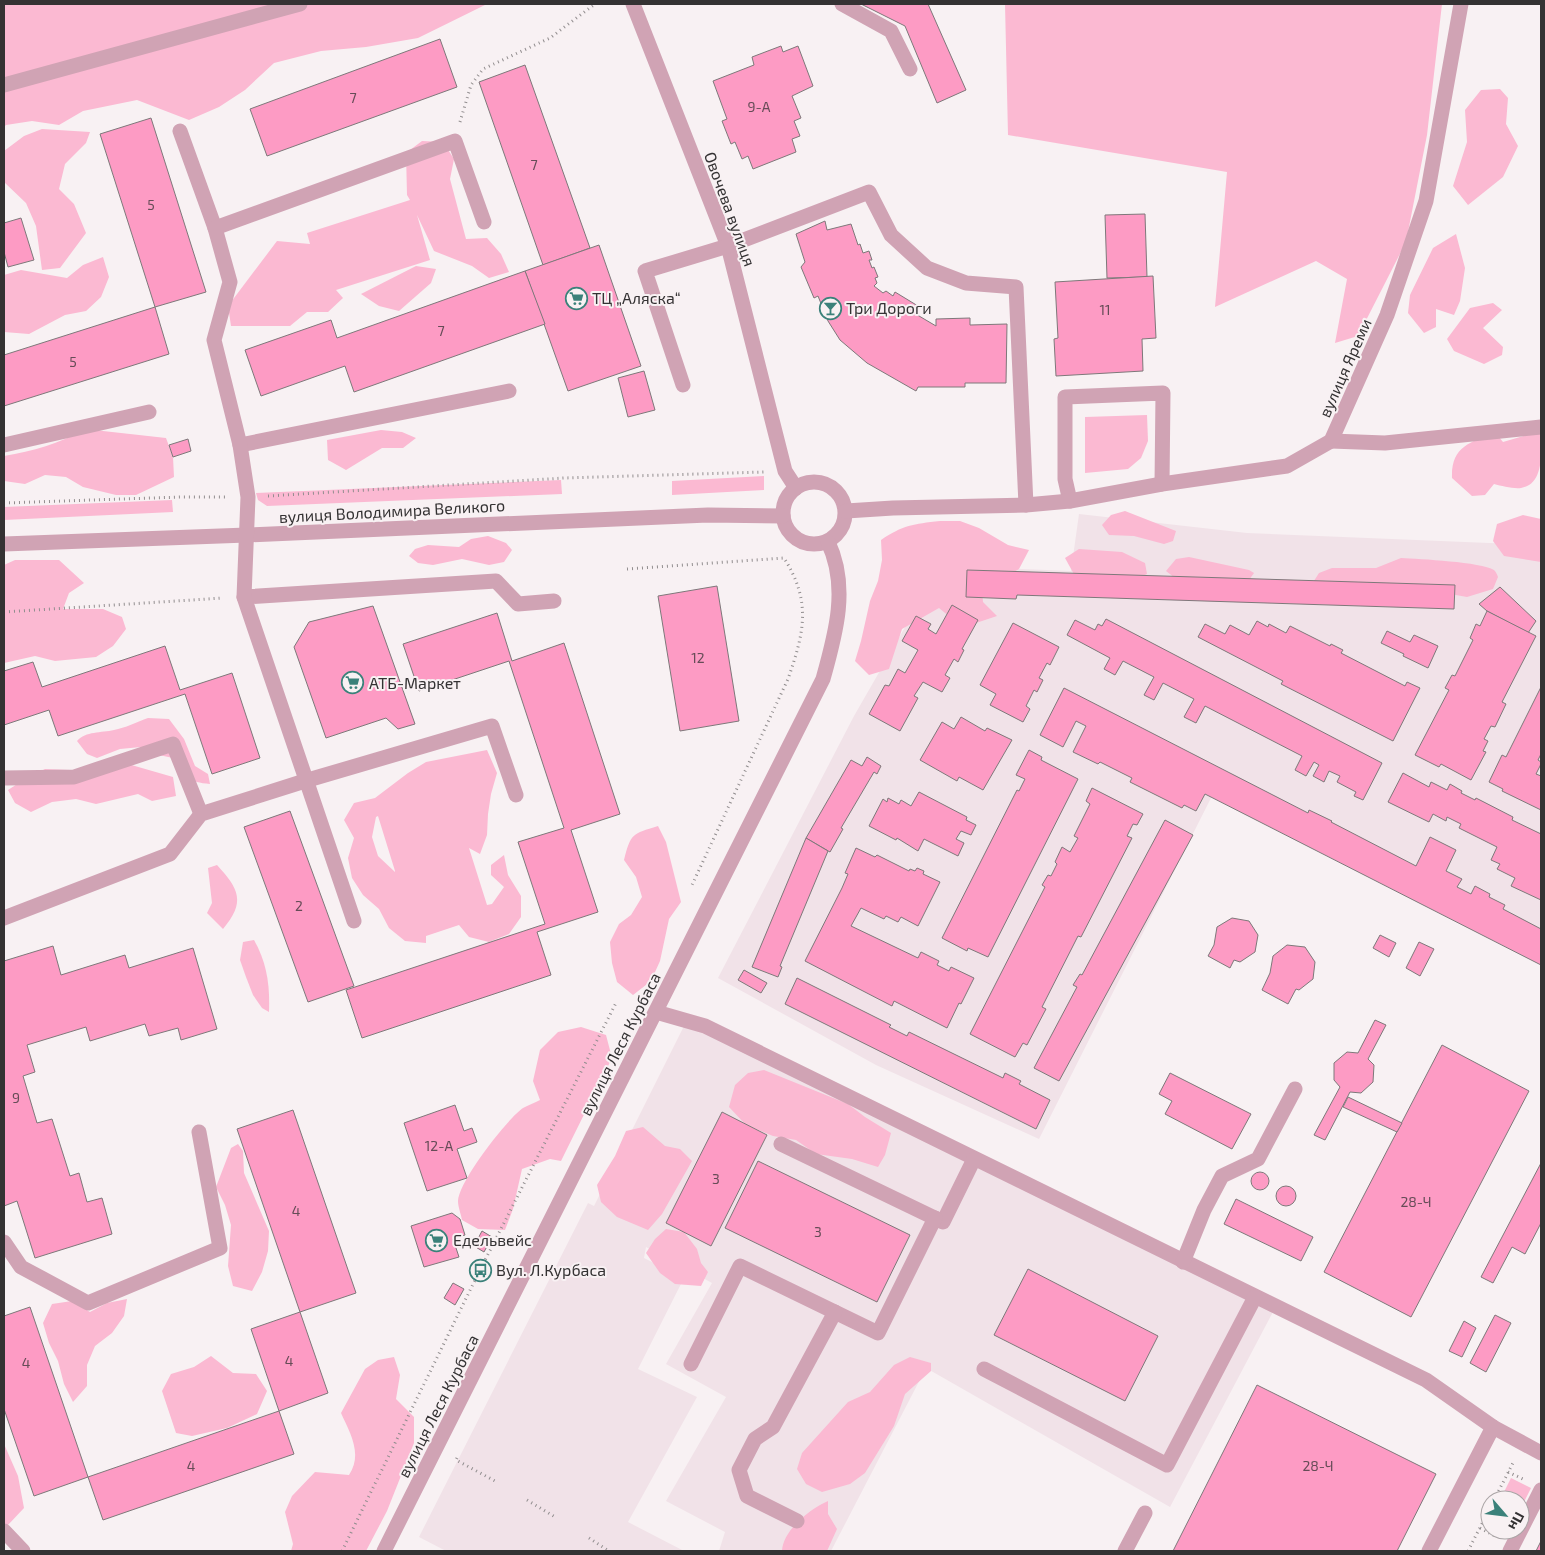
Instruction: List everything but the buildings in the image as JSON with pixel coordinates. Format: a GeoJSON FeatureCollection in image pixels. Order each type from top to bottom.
{"type":"FeatureCollection","features":[{"type":"Feature","properties":{"kind":"street"},"geometry":{"type":"LineString","coordinates":[[4,85],[300,4]]}},
{"type":"Feature","properties":{"kind":"street","name":"Овочева вулиця"},"geometry":{"type":"LineString","coordinates":[[633,4],[728,246],[785,471],[796,488]]}},
{"type":"Feature","properties":{"kind":"street"},"geometry":{"type":"LineString","coordinates":[[842,4],[891,31],[910,69]]}},
{"type":"Feature","properties":{"kind":"street","name":"вулиця Яреми"},"geometry":{"type":"LineString","coordinates":[[1026,505],[1070,501],[1162,484],[1287,466],[1331,442],[1387,315],[1426,201],[1461,4]]}},
{"type":"Feature","properties":{"kind":"street"},"geometry":{"type":"LineString","coordinates":[[180,131],[215,228],[230,282],[214,340],[240,445],[248,497],[244,597],[308,780],[354,921]]}},
{"type":"Feature","properties":{"kind":"street"},"geometry":{"type":"LineString","coordinates":[[215,228],[455,141],[484,222]]}},
{"type":"Feature","properties":{"kind":"street"},"geometry":{"type":"LineString","coordinates":[[683,385],[645,271],[728,246],[869,192],[892,235],[927,268],[966,283],[1016,287],[1026,505],[846,511]]}},
{"type":"Feature","properties":{"kind":"street"},"geometry":{"type":"LineString","coordinates":[[240,445],[509,391]]}},
{"type":"Feature","properties":{"kind":"street"},"geometry":{"type":"LineString","coordinates":[[1070,501],[1065,479],[1065,397],[1163,393],[1162,484]]}},
{"type":"Feature","properties":{"kind":"street"},"geometry":{"type":"LineString","coordinates":[[4,446],[149,412]]}},
{"type":"Feature","properties":{"kind":"street"},"geometry":{"type":"LineString","coordinates":[[1331,442],[1385,443],[1541,427]]}},
{"type":"Feature","properties":{"kind":"street"},"geometry":{"type":"LineString","coordinates":[[812,482],[824,483],[835,489],[843,499],[846,511],[844,523],[838,534],[828,542],[816,545],[804,544],[794,538],[786,528],[783,516],[784,504],[790,493],[796,488],[812,482]]}},
{"type":"Feature","properties":{"kind":"street","name":"вулиця Володимира Великого"},"geometry":{"type":"LineString","coordinates":[[4,544],[708,515],[783,516]]}},
{"type":"Feature","properties":{"kind":"street","name":"вулиця Леся Курбаса"},"geometry":{"type":"LineString","coordinates":[[388,1550],[823,678],[834,642],[839,609],[839,576],[836,558],[828,542]]}},
{"type":"Feature","properties":{"kind":"street"},"geometry":{"type":"LineString","coordinates":[[244,597],[496,581],[518,604],[554,601]]}},
{"type":"Feature","properties":{"kind":"street"},"geometry":{"type":"LineString","coordinates":[[4,918],[170,854],[200,814],[492,726],[516,795]]}},
{"type":"Feature","properties":{"kind":"street"},"geometry":{"type":"LineString","coordinates":[[4,778],[74,777],[173,744],[200,814]]}},
{"type":"Feature","properties":{"kind":"street"},"geometry":{"type":"LineString","coordinates":[[656,1012],[704,1026],[1426,1380],[1493,1427],[1541,1453]]}},
{"type":"Feature","properties":{"kind":"street"},"geometry":{"type":"LineString","coordinates":[[1183,1262],[1204,1210],[1222,1176],[1258,1159],[1295,1089]]}},
{"type":"Feature","properties":{"kind":"street"},"geometry":{"type":"LineString","coordinates":[[4,1242],[21,1267],[88,1303],[220,1248],[200,1132]]}},
{"type":"Feature","properties":{"kind":"street"},"geometry":{"type":"LineString","coordinates":[[781,1144],[943,1222],[974,1159]]}},
{"type":"Feature","properties":{"kind":"street"},"geometry":{"type":"LineString","coordinates":[[691,1364],[740,1266],[878,1333],[935,1218]]}},
{"type":"Feature","properties":{"kind":"street"},"geometry":{"type":"LineString","coordinates":[[984,1369],[1167,1465],[1255,1297]]}},
{"type":"Feature","properties":{"kind":"street"},"geometry":{"type":"LineString","coordinates":[[797,1521],[747,1496],[739,1470],[756,1439],[773,1426],[835,1312]]}},
{"type":"Feature","properties":{"kind":"street"},"geometry":{"type":"LineString","coordinates":[[1429,1551],[1493,1427]]}},
{"type":"Feature","properties":{"kind":"street"},"geometry":{"type":"LineString","coordinates":[[1510,1551],[1541,1490]]}},
{"type":"Feature","properties":{"kind":"street"},"geometry":{"type":"LineString","coordinates":[[1125,1551],[1145,1513]]}},
{"type":"Feature","properties":{"kind":"street"},"geometry":{"type":"LineString","coordinates":[[4,1531],[23,1551]]}},
{"type":"Feature","properties":{"kind":"path"},"geometry":{"type":"LineString","coordinates":[[455,141],[471,85],[483,69],[550,38],[595,4]]}},
{"type":"Feature","properties":{"kind":"path"},"geometry":{"type":"LineString","coordinates":[[4,503],[181,497],[248,497],[564,478],[785,471]]}},
{"type":"Feature","properties":{"kind":"path"},"geometry":{"type":"LineString","coordinates":[[627,570],[784,558],[800,590],[803,623],[799,646],[788,679],[692,885]]}},
{"type":"Feature","properties":{"kind":"path"},"geometry":{"type":"LineString","coordinates":[[4,612],[244,597]]}},
{"type":"Feature","properties":{"kind":"path"},"geometry":{"type":"LineString","coordinates":[[342,1551],[480,1270],[617,1001]]}},
{"type":"Feature","properties":{"kind":"path"},"geometry":{"type":"LineString","coordinates":[[1499,1490],[1523,1442]]}},
{"type":"Feature","properties":{"kind":"path"},"geometry":{"type":"LineString","coordinates":[[456,1460],[495,1481]]}},
{"type":"Feature","properties":{"kind":"path"},"geometry":{"type":"LineString","coordinates":[[527,1500],[555,1517]]}},
{"type":"Feature","properties":{"kind":"path"},"geometry":{"type":"LineString","coordinates":[[1468,1551],[1480,1528]]}},
{"type":"Feature","properties":{"kind":"path"},"geometry":{"type":"LineString","coordinates":[[589,1538],[609,1551]]}},
{"type":"Feature","properties":{"kind":"shaded area"},"geometry":{"type":"Polygon","coordinates":[[[4,4],[487,4],[418,38],[366,47],[321,51],[274,63],[245,90],[219,107],[189,120],[137,100],[83,111],[59,125],[32,121],[6,125],[4,127],[4,4]]]}},
{"type":"Feature","properties":{"kind":"shaded area"},"geometry":{"type":"Polygon","coordinates":[[[1005,4],[1442,4],[1427,135],[1406,242],[1358,336],[1335,343],[1347,279],[1316,261],[1215,307],[1227,172],[1008,135],[1005,4]]]}},
{"type":"Feature","properties":{"kind":"shaded area"},"geometry":{"type":"Polygon","coordinates":[[[1500,89],[1508,98],[1506,124],[1518,146],[1503,177],[1468,205],[1453,186],[1467,142],[1465,110],[1481,90],[1500,89]]]}},
{"type":"Feature","properties":{"kind":"shaded area"},"geometry":{"type":"Polygon","coordinates":[[[42,129],[90,132],[86,143],[65,164],[59,189],[74,204],[86,233],[60,268],[42,270],[36,226],[26,203],[4,182],[4,151],[24,136],[42,129]]]}},
{"type":"Feature","properties":{"kind":"shaded area"},"geometry":{"type":"Polygon","coordinates":[[[422,141],[443,142],[454,159],[450,179],[466,239],[487,238],[501,254],[509,272],[489,278],[472,266],[434,251],[417,215],[430,260],[336,290],[343,298],[328,312],[307,312],[290,326],[231,326],[228,306],[277,241],[310,244],[307,233],[410,200],[407,195],[406,153],[422,141]]]}},
{"type":"Feature","properties":{"kind":"shaded area"},"geometry":{"type":"Polygon","coordinates":[[[1456,234],[1465,268],[1460,301],[1454,315],[1436,309],[1436,327],[1424,333],[1408,313],[1410,295],[1433,248],[1456,234]]]}},
{"type":"Feature","properties":{"kind":"shaded area"},"geometry":{"type":"Polygon","coordinates":[[[103,257],[109,277],[101,297],[86,311],[65,315],[29,334],[4,332],[4,275],[21,270],[67,278],[83,265],[103,257]]]}},
{"type":"Feature","properties":{"kind":"shaded area"},"geometry":{"type":"Polygon","coordinates":[[[416,266],[436,269],[431,283],[399,311],[379,306],[361,294],[416,266]]]}},
{"type":"Feature","properties":{"kind":"shaded area"},"geometry":{"type":"Polygon","coordinates":[[[1493,303],[1502,310],[1483,328],[1503,347],[1502,355],[1484,364],[1454,351],[1447,339],[1470,308],[1493,303]]]}},
{"type":"Feature","properties":{"kind":"shaded area"},"geometry":{"type":"Polygon","coordinates":[[[1147,415],[1148,441],[1141,458],[1128,469],[1085,473],[1085,417],[1147,415]]]}},
{"type":"Feature","properties":{"kind":"shaded area"},"geometry":{"type":"Polygon","coordinates":[[[85,429],[166,438],[173,457],[174,477],[136,495],[116,495],[83,487],[66,477],[45,475],[25,484],[4,481],[4,456],[46,446],[85,429]]]}},
{"type":"Feature","properties":{"kind":"shaded area"},"geometry":{"type":"Polygon","coordinates":[[[381,430],[402,432],[416,438],[403,448],[382,448],[346,470],[328,460],[327,440],[381,430]]]}},
{"type":"Feature","properties":{"kind":"shaded area"},"geometry":{"type":"Polygon","coordinates":[[[1541,431],[1540,466],[1534,480],[1529,485],[1518,488],[1494,484],[1485,495],[1472,496],[1452,478],[1455,459],[1459,452],[1470,443],[1495,432],[1503,442],[1541,431]]]}},
{"type":"Feature","properties":{"kind":"shaded area"},"geometry":{"type":"Polygon","coordinates":[[[764,476],[764,490],[672,495],[672,481],[764,476]]]}},
{"type":"Feature","properties":{"kind":"shaded area"},"geometry":{"type":"Polygon","coordinates":[[[561,480],[562,494],[267,506],[258,500],[256,493],[561,480]]]}},
{"type":"Feature","properties":{"kind":"shaded area"},"geometry":{"type":"Polygon","coordinates":[[[172,500],[173,512],[4,520],[4,507],[172,500]]]}},
{"type":"Feature","properties":{"kind":"shaded area"},"geometry":{"type":"Polygon","coordinates":[[[1125,511],[1176,531],[1173,541],[1164,544],[1134,536],[1109,535],[1102,525],[1111,515],[1125,511]]]}},
{"type":"Feature","properties":{"kind":"shaded area"},"geometry":{"type":"Polygon","coordinates":[[[1079,514],[1247,533],[1541,545],[1541,965],[1212,796],[1039,1139],[876,1065],[718,978],[854,716],[912,615],[968,567],[1071,571],[1079,514]]]}},
{"type":"Feature","properties":{"kind":"shaded area"},"geometry":{"type":"Polygon","coordinates":[[[1523,515],[1541,519],[1541,562],[1504,556],[1493,541],[1497,524],[1523,515]]]}},
{"type":"Feature","properties":{"kind":"shaded area"},"geometry":{"type":"Polygon","coordinates":[[[940,521],[960,521],[979,528],[1008,545],[1029,550],[1019,569],[1001,580],[981,581],[983,602],[997,616],[976,623],[956,622],[939,608],[902,629],[889,669],[869,675],[855,661],[870,601],[878,581],[882,560],[881,540],[909,526],[940,521]]]}},
{"type":"Feature","properties":{"kind":"shaded area"},"geometry":{"type":"Polygon","coordinates":[[[488,536],[506,543],[512,550],[504,562],[489,565],[462,559],[433,565],[418,563],[409,556],[415,549],[428,545],[459,547],[471,539],[488,536]]]}},
{"type":"Feature","properties":{"kind":"shaded area"},"geometry":{"type":"Polygon","coordinates":[[[1079,549],[1122,552],[1145,563],[1147,574],[1129,582],[1075,576],[1065,558],[1079,549]]]}},
{"type":"Feature","properties":{"kind":"shaded area"},"geometry":{"type":"Polygon","coordinates":[[[1189,557],[1249,570],[1254,573],[1249,580],[1184,585],[1166,571],[1176,559],[1189,557]]]}},
{"type":"Feature","properties":{"kind":"shaded area"},"geometry":{"type":"Polygon","coordinates":[[[1401,558],[1450,561],[1477,565],[1494,570],[1498,577],[1493,589],[1467,597],[1439,592],[1312,584],[1319,573],[1332,568],[1376,568],[1401,558]]]}},
{"type":"Feature","properties":{"kind":"shaded area"},"geometry":{"type":"Polygon","coordinates":[[[15,560],[59,560],[84,583],[69,593],[63,609],[103,609],[122,617],[126,629],[113,646],[96,657],[55,661],[35,656],[4,663],[4,565],[15,560]]]}},
{"type":"Feature","properties":{"kind":"shaded area"},"geometry":{"type":"Polygon","coordinates":[[[148,718],[169,719],[184,739],[195,766],[208,774],[210,784],[191,780],[180,769],[173,758],[154,754],[141,747],[120,749],[97,758],[87,754],[77,741],[85,735],[118,729],[148,718]]]}},
{"type":"Feature","properties":{"kind":"shaded area"},"geometry":{"type":"Polygon","coordinates":[[[487,750],[497,773],[491,794],[487,835],[480,854],[469,848],[487,905],[492,904],[504,887],[491,875],[491,865],[504,855],[508,875],[521,896],[521,917],[509,934],[489,942],[469,937],[459,925],[426,936],[426,943],[405,941],[389,928],[379,909],[363,895],[352,878],[348,858],[354,838],[344,820],[354,803],[375,798],[426,762],[487,750]],[[378,816],[376,817],[372,837],[378,856],[395,872],[378,816]]]}},
{"type":"Feature","properties":{"kind":"shaded area"},"geometry":{"type":"Polygon","coordinates":[[[128,764],[173,777],[176,796],[152,801],[138,794],[96,804],[76,799],[52,802],[31,812],[15,803],[8,790],[45,769],[95,771],[128,764]]]}},
{"type":"Feature","properties":{"kind":"shaded area"},"geometry":{"type":"Polygon","coordinates":[[[658,826],[666,842],[681,902],[669,919],[660,961],[651,981],[633,995],[617,982],[612,963],[610,942],[619,924],[631,915],[642,897],[636,877],[624,860],[631,839],[638,833],[658,826]]]}},
{"type":"Feature","properties":{"kind":"shaded area"},"geometry":{"type":"Polygon","coordinates":[[[217,865],[230,881],[237,896],[235,911],[223,929],[207,913],[212,903],[208,868],[217,865]]]}},
{"type":"Feature","properties":{"kind":"shaded area"},"geometry":{"type":"Polygon","coordinates":[[[254,940],[267,974],[269,1012],[262,1008],[253,995],[240,960],[243,942],[254,940]]]}},
{"type":"Feature","properties":{"kind":"shaded area"},"geometry":{"type":"Polygon","coordinates":[[[688,1018],[1274,1310],[1170,1507],[926,1368],[831,1551],[719,1551],[725,1532],[666,1501],[726,1397],[666,1364],[712,1283],[646,1247],[644,1258],[684,1278],[638,1369],[697,1397],[628,1522],[684,1551],[446,1551],[419,1537],[588,1203],[594,1206],[688,1018]]]}},
{"type":"Feature","properties":{"kind":"shaded area"},"geometry":{"type":"Polygon","coordinates":[[[581,1027],[606,1035],[612,1058],[561,1161],[550,1159],[522,1169],[513,1209],[505,1230],[478,1229],[462,1220],[459,1208],[460,1192],[466,1180],[495,1137],[515,1115],[523,1108],[540,1100],[533,1081],[540,1050],[558,1032],[581,1027]]]}},
{"type":"Feature","properties":{"kind":"shaded area"},"geometry":{"type":"Polygon","coordinates":[[[764,1070],[848,1104],[891,1133],[885,1155],[878,1167],[852,1159],[816,1154],[796,1140],[773,1136],[746,1125],[729,1107],[735,1085],[748,1073],[764,1070]]]}},
{"type":"Feature","properties":{"kind":"shaded area"},"geometry":{"type":"Polygon","coordinates":[[[643,1127],[665,1146],[680,1149],[692,1161],[662,1214],[648,1230],[617,1217],[601,1202],[597,1185],[615,1156],[626,1131],[643,1127]]]}},
{"type":"Feature","properties":{"kind":"shaded area"},"geometry":{"type":"Polygon","coordinates":[[[238,1144],[243,1151],[244,1173],[269,1231],[268,1251],[262,1272],[252,1291],[233,1286],[228,1266],[231,1225],[225,1205],[216,1187],[231,1148],[238,1144]]]}},
{"type":"Feature","properties":{"kind":"shaded area"},"geometry":{"type":"Polygon","coordinates":[[[666,1229],[684,1232],[697,1249],[701,1263],[708,1272],[701,1286],[675,1284],[660,1273],[646,1253],[655,1239],[666,1229]]]}},
{"type":"Feature","properties":{"kind":"shaded area"},"geometry":{"type":"Polygon","coordinates":[[[127,1299],[124,1316],[112,1333],[95,1346],[87,1365],[87,1386],[73,1402],[64,1384],[58,1361],[49,1343],[43,1323],[52,1304],[72,1301],[90,1312],[107,1303],[127,1299]]]}},
{"type":"Feature","properties":{"kind":"shaded area"},"geometry":{"type":"Polygon","coordinates":[[[211,1356],[233,1373],[256,1374],[267,1391],[257,1414],[227,1428],[192,1436],[176,1433],[162,1391],[171,1374],[194,1367],[211,1356]]]}},
{"type":"Feature","properties":{"kind":"shaded area"},"geometry":{"type":"Polygon","coordinates":[[[394,1357],[400,1375],[396,1399],[414,1417],[414,1443],[387,1511],[366,1551],[291,1551],[293,1544],[285,1512],[292,1496],[315,1472],[349,1475],[355,1459],[355,1451],[341,1413],[365,1369],[378,1360],[394,1357]]]}},
{"type":"Feature","properties":{"kind":"shaded area"},"geometry":{"type":"Polygon","coordinates":[[[910,1357],[931,1363],[931,1371],[905,1394],[894,1426],[865,1473],[850,1484],[822,1492],[806,1484],[797,1469],[802,1453],[848,1402],[870,1392],[894,1365],[910,1357]]]}},
{"type":"Feature","properties":{"kind":"shaded area"},"geometry":{"type":"Polygon","coordinates":[[[4,1444],[18,1476],[24,1508],[7,1526],[4,1523],[4,1444]]]}},
{"type":"Feature","properties":{"kind":"shaded area"},"geometry":{"type":"Polygon","coordinates":[[[1511,1478],[1531,1488],[1530,1490],[1505,1490],[1511,1478]]]}},
{"type":"Feature","properties":{"kind":"shaded area"},"geometry":{"type":"Polygon","coordinates":[[[828,1501],[828,1514],[837,1529],[827,1551],[782,1551],[787,1535],[792,1528],[813,1509],[828,1501]]]}},
{"type":"Feature","properties":{"kind":"place","name":"ТЦ „Аляска“"},"geometry":{"type":"Point","coordinates":[576,298]}},
{"type":"Feature","properties":{"kind":"place","name":"Три Дороги"},"geometry":{"type":"Point","coordinates":[830,308]}},
{"type":"Feature","properties":{"kind":"place","name":"АТБ-Маркет"},"geometry":{"type":"Point","coordinates":[353,683]}},
{"type":"Feature","properties":{"kind":"place","name":"Едельвейс"},"geometry":{"type":"Point","coordinates":[437,1240]}},
{"type":"Feature","properties":{"kind":"place","name":"Вул. Л.Курбаса"},"geometry":{"type":"Point","coordinates":[480,1270]}}]}
